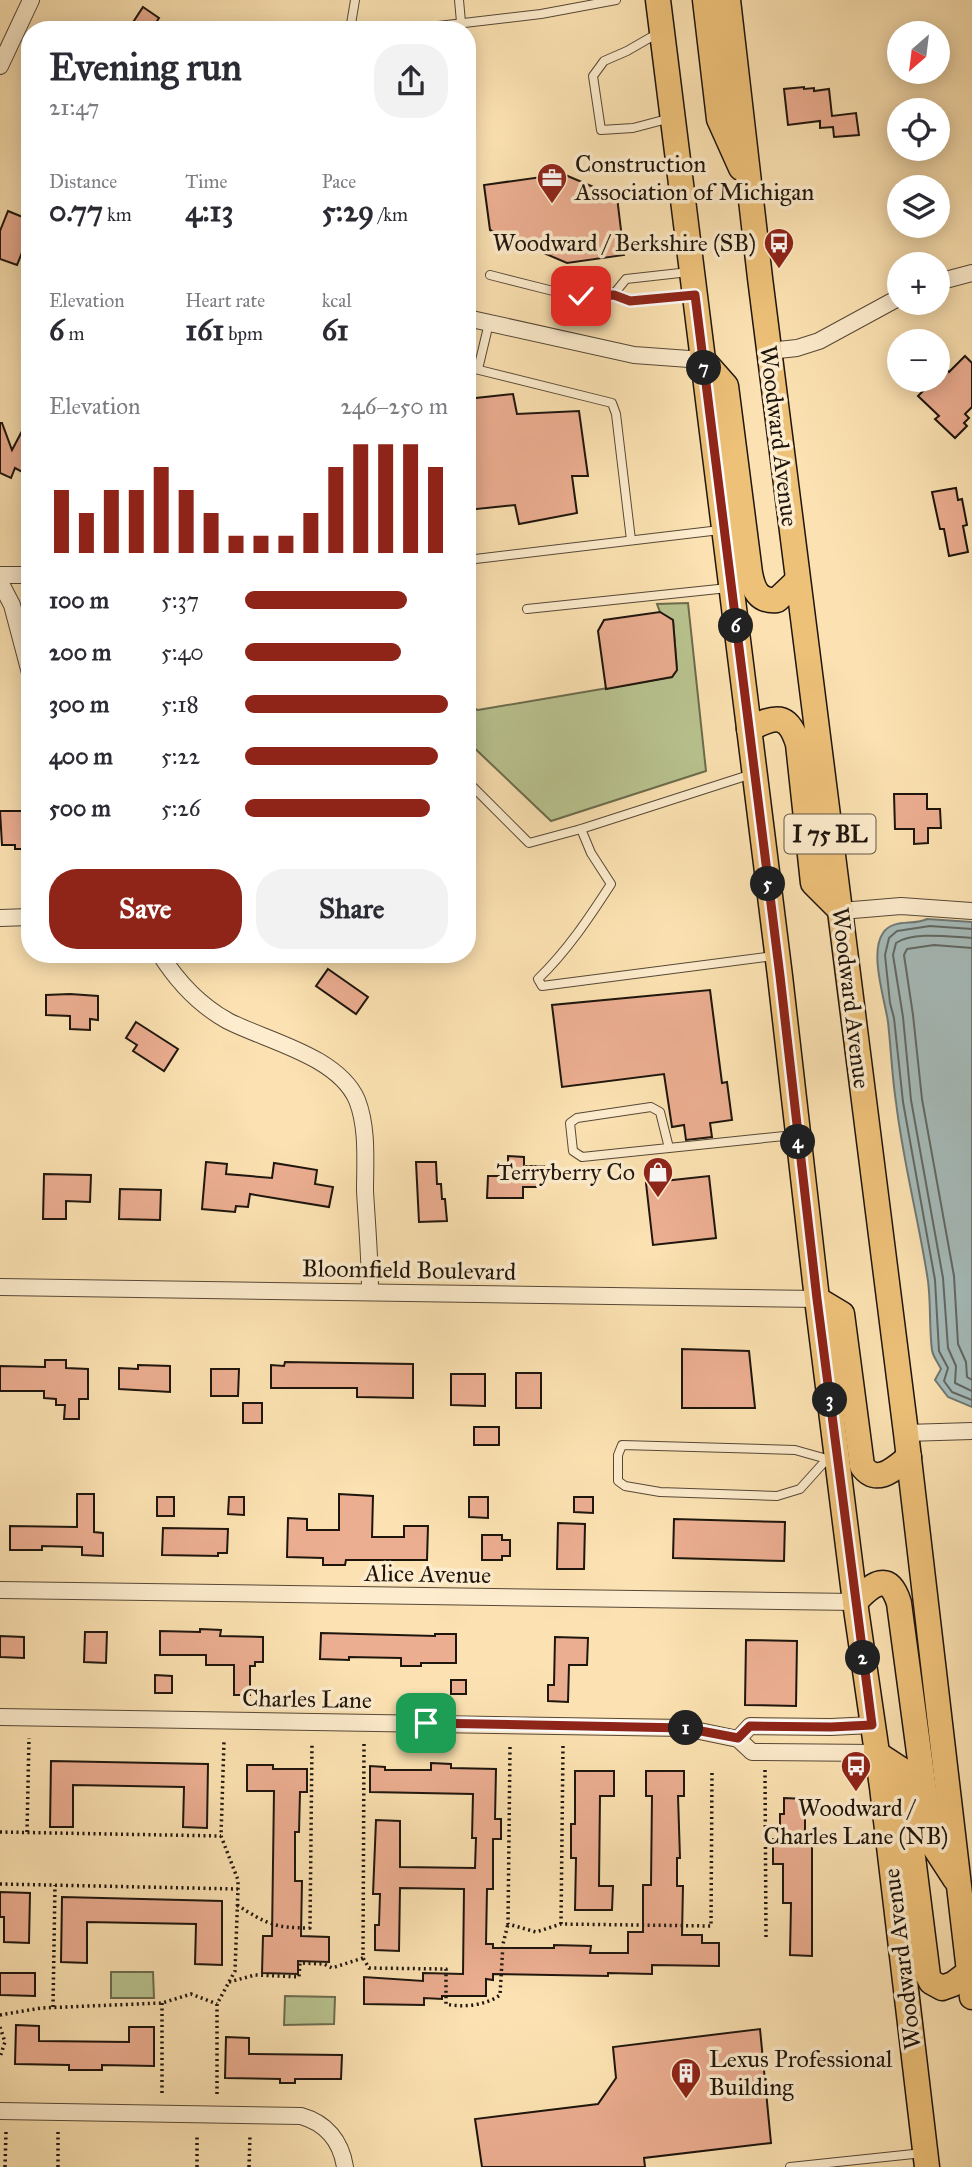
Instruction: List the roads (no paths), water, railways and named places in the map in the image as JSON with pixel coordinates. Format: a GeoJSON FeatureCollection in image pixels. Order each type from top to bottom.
{"type":"FeatureCollection","features":[{"type":"Feature","properties":{"kind":"main road"},"geometry":{"type":"LineString","coordinates":[[659,0],[703,359],[742,586],[771,600],[782,597],[797,581]]}},
{"type":"Feature","properties":{"kind":"main road"},"geometry":{"type":"LineString","coordinates":[[705,0],[719,119],[751,191]]}},
{"type":"Feature","properties":{"kind":"main road","name":"Woodward Avenue"},"geometry":{"type":"LineString","coordinates":[[728,0],[797,581],[909,1457],[972,1997]]}},
{"type":"Feature","properties":{"kind":"main road","name":"I 75 BL"},"geometry":{"type":"LineString","coordinates":[[742,586],[749,729],[817,1299]]}},
{"type":"Feature","properties":{"kind":"main road"},"geometry":{"type":"LineString","coordinates":[[749,729],[768,719],[777,718],[785,722],[793,733],[798,744],[813,883],[841,911]]}},
{"type":"Feature","properties":{"kind":"main road","name":"Woodward Avenue"},"geometry":{"type":"LineString","coordinates":[[817,1299],[842,1314],[842,1457],[855,1602],[927,2160]]}},
{"type":"Feature","properties":{"kind":"main road"},"geometry":{"type":"LineString","coordinates":[[842,1457],[862,1466],[868,1474],[876,1476],[885,1475],[909,1457]]}},
{"type":"Feature","properties":{"kind":"main road"},"geometry":{"type":"LineString","coordinates":[[855,1602],[869,1587],[880,1583],[895,1590],[931,1842],[959,1886]]}},
{"type":"Feature","properties":{"kind":"main road"},"geometry":{"type":"LineString","coordinates":[[876,1753],[902,1770],[928,1976],[934,1985],[942,1988],[970,1972]]}},
{"type":"Feature","properties":{"kind":"street"},"geometry":{"type":"LineString","coordinates":[[22,21],[32,0]]}},
{"type":"Feature","properties":{"kind":"street"},"geometry":{"type":"LineString","coordinates":[[0,66],[21,23]]}},
{"type":"Feature","properties":{"kind":"street"},"geometry":{"type":"LineString","coordinates":[[950,279],[972,273]]}},
{"type":"Feature","properties":{"kind":"street"},"geometry":{"type":"LineString","coordinates":[[769,351],[797,348],[818,341],[887,304]]}},
{"type":"Feature","properties":{"kind":"street"},"geometry":{"type":"LineString","coordinates":[[476,320],[634,355],[703,359]]}},
{"type":"Feature","properties":{"kind":"street"},"geometry":{"type":"LineString","coordinates":[[0,575],[21,575]]}},
{"type":"Feature","properties":{"kind":"street"},"geometry":{"type":"LineString","coordinates":[[0,582],[12,606],[21,640]]}},
{"type":"Feature","properties":{"kind":"street"},"geometry":{"type":"LineString","coordinates":[[841,911],[901,906],[972,911]]}},
{"type":"Feature","properties":{"kind":"street"},"geometry":{"type":"LineString","coordinates":[[0,918],[21,917]]}},
{"type":"Feature","properties":{"kind":"street"},"geometry":{"type":"LineString","coordinates":[[166,963],[180,983],[207,1007],[227,1020],[319,1063],[340,1077],[352,1091],[363,1122],[370,1292]]}},
{"type":"Feature","properties":{"kind":"street","name":"Bloomfield Boulevard"},"geometry":{"type":"LineString","coordinates":[[0,1287],[817,1299]]}},
{"type":"Feature","properties":{"kind":"street"},"geometry":{"type":"LineString","coordinates":[[906,1433],[972,1431]]}},
{"type":"Feature","properties":{"kind":"street","name":"Alice Avenue"},"geometry":{"type":"LineString","coordinates":[[0,1590],[855,1602]]}},
{"type":"Feature","properties":{"kind":"street","name":"Charles Lane"},"geometry":{"type":"LineString","coordinates":[[0,1717],[685,1728],[738,1738],[751,1752],[876,1753]]}},
{"type":"Feature","properties":{"kind":"street"},"geometry":{"type":"LineString","coordinates":[[738,1738],[750,1726],[872,1725]]}},
{"type":"Feature","properties":{"kind":"street"},"geometry":{"type":"LineString","coordinates":[[0,2111],[301,2116],[322,2125],[331,2134],[341,2150],[345,2167]]}},
{"type":"Feature","properties":{"kind":"lane"},"geometry":{"type":"LineString","coordinates":[[352,21],[355,0]]}},
{"type":"Feature","properties":{"kind":"lane"},"geometry":{"type":"LineString","coordinates":[[459,0],[461,21]]}},
{"type":"Feature","properties":{"kind":"lane"},"geometry":{"type":"LineString","coordinates":[[471,21],[541,14],[616,0]]}},
{"type":"Feature","properties":{"kind":"lane"},"geometry":{"type":"LineString","coordinates":[[662,30],[604,61],[593,76],[601,130],[633,128],[673,118]]}},
{"type":"Feature","properties":{"kind":"lane"},"geometry":{"type":"LineString","coordinates":[[490,275],[561,293],[581,296],[614,295],[630,301],[693,284]]}},
{"type":"Feature","properties":{"kind":"lane"},"geometry":{"type":"LineString","coordinates":[[614,295],[626,279],[693,284]]}},
{"type":"Feature","properties":{"kind":"lane"},"geometry":{"type":"LineString","coordinates":[[489,323],[478,369],[612,402],[616,414],[631,540]]}},
{"type":"Feature","properties":{"kind":"lane"},"geometry":{"type":"LineString","coordinates":[[476,559],[734,528]]}},
{"type":"Feature","properties":{"kind":"lane"},"geometry":{"type":"LineString","coordinates":[[527,609],[742,586]]}},
{"type":"Feature","properties":{"kind":"lane"},"geometry":{"type":"LineString","coordinates":[[476,790],[529,843],[581,830],[755,773]]}},
{"type":"Feature","properties":{"kind":"lane"},"geometry":{"type":"LineString","coordinates":[[581,830],[591,853],[611,884],[578,933],[554,964],[538,979],[542,986],[777,956]]}},
{"type":"Feature","properties":{"kind":"lane"},"geometry":{"type":"LineString","coordinates":[[669,1148],[660,1112],[651,1107],[577,1118],[570,1123],[573,1151],[582,1157],[669,1148],[797,1134]]}},
{"type":"Feature","properties":{"kind":"lane"},"geometry":{"type":"LineString","coordinates":[[622,1445],[795,1450],[842,1457],[800,1489],[777,1496],[660,1492],[625,1486],[618,1481],[618,1455],[622,1445]]}},
{"type":"Feature","properties":{"kind":"lane"},"geometry":{"type":"LineString","coordinates":[[790,2167],[927,2160]]}},
{"type":"Feature","properties":{"kind":"water"},"geometry":{"type":"Polygon","coordinates":[[[927,919],[972,922],[972,1407],[948,1397],[935,1380],[941,1369],[932,1350],[928,1281],[899,1124],[888,1022],[879,977],[877,952],[887,928],[927,919]]]}},
{"type":"Feature","properties":{"kind":"place","name":"Construction Association of Michigan"},"geometry":{"type":"Point","coordinates":[552,205]}},
{"type":"Feature","properties":{"kind":"place","name":"Woodward / Berkshire (SB)"},"geometry":{"type":"Point","coordinates":[779,270]}},
{"type":"Feature","properties":{"kind":"place","name":"Terryberry Co"},"geometry":{"type":"Point","coordinates":[658,1199]}},
{"type":"Feature","properties":{"kind":"place","name":"Woodward / Charles Lane (NB)"},"geometry":{"type":"Point","coordinates":[856,1793]}},
{"type":"Feature","properties":{"kind":"place","name":"Lexus Professional Building"},"geometry":{"type":"Point","coordinates":[686,2100]}}]}
